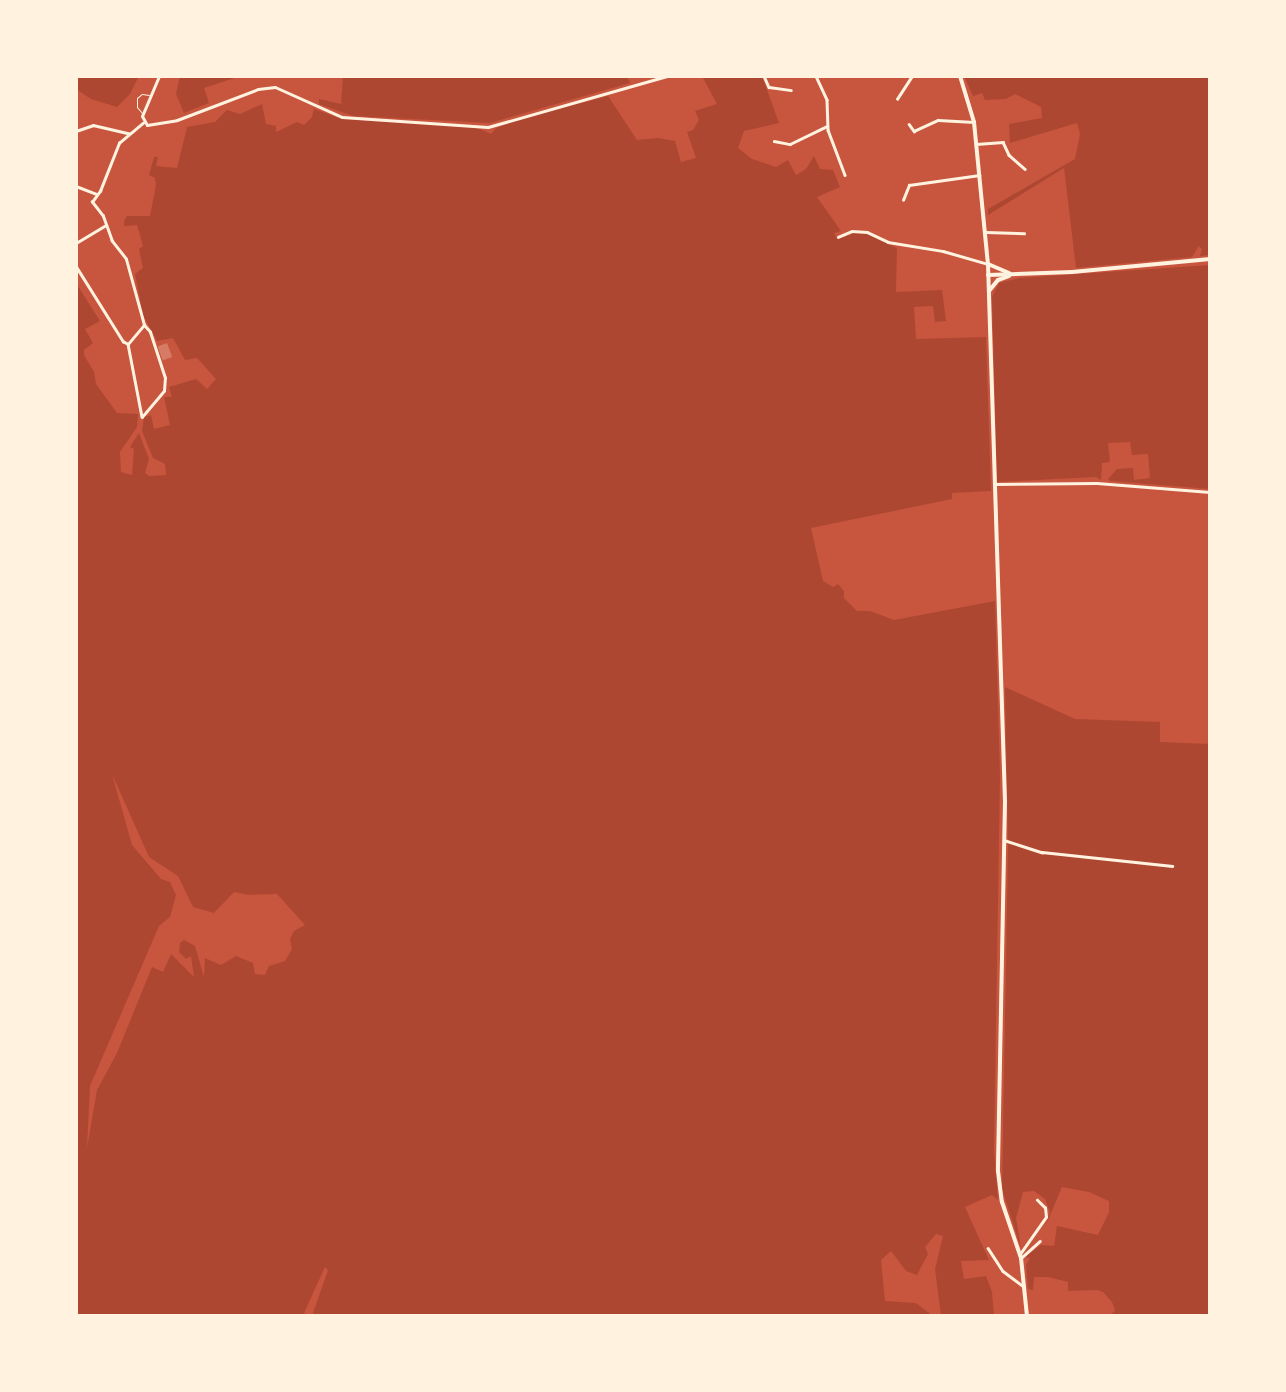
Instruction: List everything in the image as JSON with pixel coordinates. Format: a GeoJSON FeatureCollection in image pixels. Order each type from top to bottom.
{"type":"FeatureCollection","features":[{"type":"Feature","properties":{"kind":"main road"},"geometry":{"type":"LineString","coordinates":[[960,76],[974,122],[986,232],[989,292],[1004,840],[998,1171],[1002,1202],[1020,1256],[1027,1316]]}},
{"type":"Feature","properties":{"kind":"main road"},"geometry":{"type":"LineString","coordinates":[[988,275],[1210,259]]}},
{"type":"Feature","properties":{"kind":"main road"},"geometry":{"type":"LineString","coordinates":[[988,264],[1013,274]]}},
{"type":"Feature","properties":{"kind":"main road"},"geometry":{"type":"LineString","coordinates":[[989,292],[998,280],[1013,274]]}},
{"type":"Feature","properties":{"kind":"street"},"geometry":{"type":"LineString","coordinates":[[143,123],[142,113],[158,76]]}},
{"type":"Feature","properties":{"kind":"street"},"geometry":{"type":"LineString","coordinates":[[76,266],[123,341],[128,344],[142,417],[152,408],[166,382],[150,332],[144,325],[126,260],[112,241],[106,224],[92,202],[114,151],[129,133],[143,123],[157,125],[177,120],[266,87],[281,89],[333,114],[353,118],[488,127],[668,76]]}},
{"type":"Feature","properties":{"kind":"street"},"geometry":{"type":"LineString","coordinates":[[764,76],[769,87],[790,90]]}},
{"type":"Feature","properties":{"kind":"street"},"geometry":{"type":"LineString","coordinates":[[816,76],[828,104],[827,126],[845,175]]}},
{"type":"Feature","properties":{"kind":"street"},"geometry":{"type":"LineString","coordinates":[[897,100],[912,76]]}},
{"type":"Feature","properties":{"kind":"street"},"geometry":{"type":"LineString","coordinates":[[909,124],[914,131],[938,120],[974,122]]}},
{"type":"Feature","properties":{"kind":"street"},"geometry":{"type":"LineString","coordinates":[[76,131],[94,125],[129,133]]}},
{"type":"Feature","properties":{"kind":"street"},"geometry":{"type":"LineString","coordinates":[[774,141],[790,144],[827,126]]}},
{"type":"Feature","properties":{"kind":"street"},"geometry":{"type":"LineString","coordinates":[[976,144],[1003,142],[1009,155],[1025,169]]}},
{"type":"Feature","properties":{"kind":"street"},"geometry":{"type":"LineString","coordinates":[[903,200],[909,185],[980,175]]}},
{"type":"Feature","properties":{"kind":"street"},"geometry":{"type":"LineString","coordinates":[[76,186],[97,194]]}},
{"type":"Feature","properties":{"kind":"street"},"geometry":{"type":"LineString","coordinates":[[76,243],[106,224]]}},
{"type":"Feature","properties":{"kind":"street"},"geometry":{"type":"LineString","coordinates":[[838,237],[852,232],[867,232],[888,242],[948,252],[988,264]]}},
{"type":"Feature","properties":{"kind":"street"},"geometry":{"type":"LineString","coordinates":[[986,232],[1024,233]]}},
{"type":"Feature","properties":{"kind":"street"},"geometry":{"type":"LineString","coordinates":[[128,344],[144,325]]}},
{"type":"Feature","properties":{"kind":"street"},"geometry":{"type":"LineString","coordinates":[[995,484],[1097,483],[1170,491],[1210,492]]}},
{"type":"Feature","properties":{"kind":"street"},"geometry":{"type":"LineString","coordinates":[[1004,840],[1042,852],[1172,866]]}},
{"type":"Feature","properties":{"kind":"street"},"geometry":{"type":"LineString","coordinates":[[1020,1256],[1046,1217],[1045,1208],[1037,1200]]}},
{"type":"Feature","properties":{"kind":"street"},"geometry":{"type":"LineString","coordinates":[[1020,1256],[1040,1241]]}},
{"type":"Feature","properties":{"kind":"street"},"geometry":{"type":"LineString","coordinates":[[988,1248],[1003,1271],[1025,1288]]}},
{"type":"Feature","properties":{"kind":"lane"},"geometry":{"type":"LineString","coordinates":[[142,113],[137,106],[137,98],[142,94],[149,95]]}},
{"type":"Feature","properties":{"kind":"shaded area"},"geometry":{"type":"Polygon","coordinates":[[[76,76],[139,76],[130,94],[117,107],[91,99],[76,89],[76,76]]]}},
{"type":"Feature","properties":{"kind":"shaded area"},"geometry":{"type":"Polygon","coordinates":[[[180,76],[241,76],[204,88],[209,103],[184,113],[176,94],[180,76]]]}},
{"type":"Feature","properties":{"kind":"shaded area"},"geometry":{"type":"Polygon","coordinates":[[[343,76],[627,76],[630,83],[490,123],[353,116],[319,104],[319,99],[341,104],[343,76]]]}},
{"type":"Feature","properties":{"kind":"shaded area"},"geometry":{"type":"Polygon","coordinates":[[[702,76],[762,76],[779,123],[744,131],[738,148],[752,159],[776,167],[788,160],[796,175],[806,169],[814,156],[820,169],[833,170],[840,187],[817,197],[841,231],[834,233],[837,239],[855,233],[867,234],[897,248],[896,292],[942,290],[946,321],[935,322],[933,306],[914,307],[916,339],[986,337],[991,491],[952,493],[952,499],[811,528],[823,581],[833,587],[838,584],[844,591],[844,598],[857,611],[870,611],[894,620],[995,601],[1000,776],[994,1150],[998,1200],[992,1195],[965,1207],[989,1260],[961,1261],[964,1279],[986,1276],[992,1292],[994,1316],[941,1316],[935,1269],[943,1236],[936,1234],[925,1247],[928,1254],[917,1275],[906,1271],[891,1251],[881,1260],[885,1301],[916,1303],[933,1316],[318,1316],[313,1313],[328,1270],[325,1267],[304,1313],[309,1316],[76,1316],[76,283],[100,321],[85,329],[93,343],[84,350],[84,355],[94,372],[96,384],[117,413],[138,414],[137,427],[120,452],[121,472],[132,475],[134,449],[130,447],[139,433],[149,459],[145,473],[149,476],[166,475],[165,464],[153,458],[142,431],[144,417],[151,415],[154,429],[170,425],[164,397],[172,397],[169,387],[196,379],[207,389],[216,379],[197,358],[185,360],[173,338],[157,341],[143,315],[135,274],[143,268],[139,249],[143,246],[137,225],[124,226],[124,221],[127,216],[150,216],[156,185],[155,178],[149,175],[154,157],[158,157],[156,166],[177,168],[187,127],[215,122],[227,110],[240,114],[262,104],[266,124],[276,126],[276,132],[297,122],[304,125],[312,117],[314,109],[342,119],[475,127],[491,134],[496,128],[523,118],[608,96],[637,140],[658,138],[675,141],[681,162],[696,158],[687,132],[693,130],[699,120],[695,111],[717,104],[702,76]],[[112,774],[132,845],[161,879],[170,882],[176,895],[170,917],[159,926],[90,1086],[87,1148],[97,1090],[117,1053],[152,967],[163,972],[171,954],[194,977],[191,956],[186,959],[179,952],[180,943],[184,940],[195,946],[204,977],[205,958],[221,965],[236,956],[253,963],[255,974],[265,975],[269,966],[285,961],[292,949],[290,939],[294,931],[305,925],[277,894],[249,895],[234,892],[214,913],[193,907],[178,876],[149,857],[112,774]]]}},
{"type":"Feature","properties":{"kind":"shaded area"},"geometry":{"type":"Polygon","coordinates":[[[964,76],[1210,76],[1210,255],[1200,256],[1202,249],[1199,246],[1192,257],[1076,268],[1064,168],[988,215],[988,209],[1075,159],[1080,134],[1077,123],[1010,143],[1009,124],[1042,118],[1041,107],[1015,94],[1006,99],[985,100],[982,93],[973,96],[964,76]]]}},
{"type":"Feature","properties":{"kind":"shaded area"},"geometry":{"type":"Polygon","coordinates":[[[1210,265],[1210,489],[1110,481],[1108,479],[1117,469],[1133,468],[1134,480],[1150,478],[1148,454],[1132,455],[1130,442],[1108,443],[1110,462],[1102,463],[1101,480],[1096,477],[997,482],[992,297],[999,283],[1019,278],[1210,265]]]}},
{"type":"Feature","properties":{"kind":"shaded area"},"geometry":{"type":"Polygon","coordinates":[[[1005,687],[1075,719],[1160,722],[1160,742],[1210,744],[1210,1316],[1110,1316],[1115,1310],[1112,1302],[1103,1292],[1097,1290],[1068,1291],[1068,1282],[1048,1277],[1034,1277],[1033,1290],[1028,1289],[1026,1265],[1030,1258],[1025,1257],[1041,1245],[1054,1246],[1057,1226],[1098,1235],[1109,1212],[1109,1201],[1089,1192],[1062,1187],[1045,1227],[1050,1212],[1045,1199],[1034,1191],[1023,1192],[1016,1218],[1021,1248],[1002,1189],[1008,847],[1005,687]]]}},
{"type":"Feature","properties":{"kind":"building"},"geometry":{"type":"Polygon","coordinates":[[[167,343],[172,357],[163,361],[158,346],[167,343]]]}}]}
